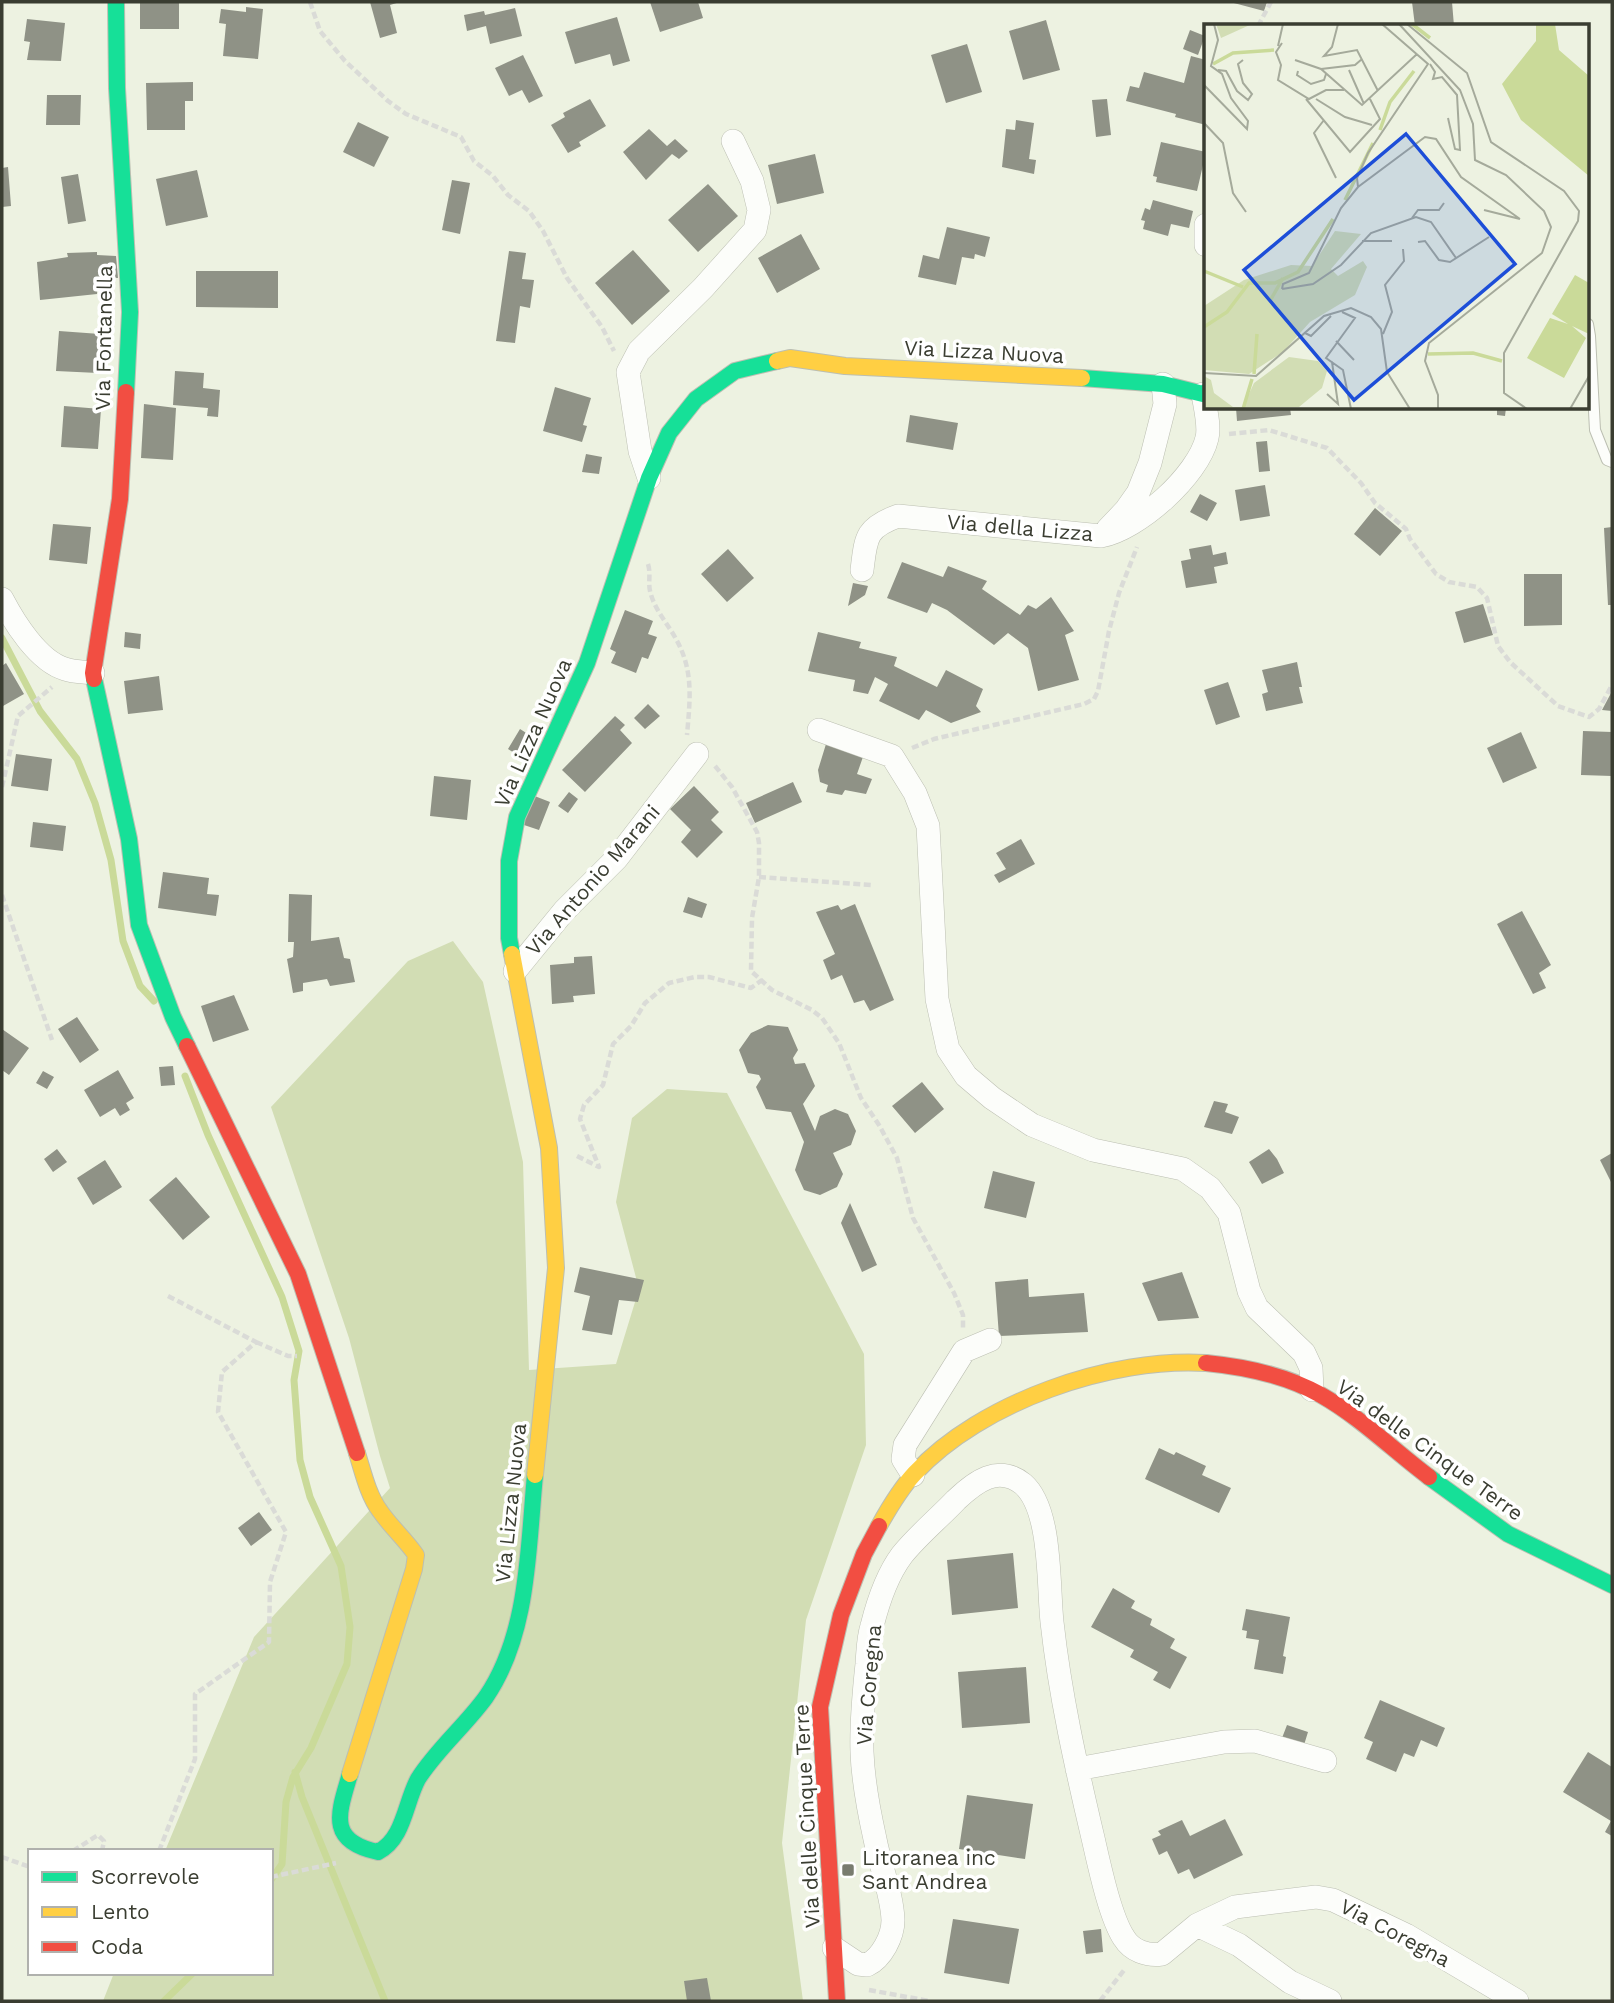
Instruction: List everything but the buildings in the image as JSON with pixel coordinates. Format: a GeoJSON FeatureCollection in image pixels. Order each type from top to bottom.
{"type":"FeatureCollection","features":[{"type":"Feature","properties":{"kind":"street","name":"Via Fontanella"},"geometry":{"type":"LineString","coordinates":[[93,673],[120,499],[130,312],[117,88],[117,2]]}},
{"type":"Feature","properties":{"kind":"street"},"geometry":{"type":"LineString","coordinates":[[649,478],[640,451],[628,372],[639,351],[703,288],[755,230],[758,210],[752,181],[733,141]]}},
{"type":"Feature","properties":{"kind":"street","name":"Via Lizza Nuova"},"geometry":{"type":"LineString","coordinates":[[93,673],[129,839],[139,925],[143,936],[173,1017],[298,1274],[371,1496],[380,1513],[404,1537],[416,1555],[414,1569],[338,1812],[346,1834],[356,1844],[366,1849],[383,1850],[391,1843],[421,1775],[495,1682],[510,1645],[523,1596],[556,1268],[550,1148],[509,938],[509,862],[517,817],[587,663],[649,478],[669,433],[696,399],[735,371],[790,358],[845,366],[1036,374],[1163,384],[1204,393]]}},
{"type":"Feature","properties":{"kind":"street"},"geometry":{"type":"LineString","coordinates":[[1101,536],[1132,501],[1150,463],[1166,404],[1163,384]]}},
{"type":"Feature","properties":{"kind":"street"},"geometry":{"type":"LineString","coordinates":[[1206,410],[1208,437]]}},
{"type":"Feature","properties":{"kind":"street","name":"Via della Lizza"},"geometry":{"type":"LineString","coordinates":[[862,570],[866,538],[873,528],[898,516],[1101,536],[1116,533],[1175,489],[1195,462],[1208,437]]}},
{"type":"Feature","properties":{"kind":"street"},"geometry":{"type":"LineString","coordinates":[[2,598],[18,626],[50,662],[64,669],[93,673]]}},
{"type":"Feature","properties":{"kind":"street"},"geometry":{"type":"LineString","coordinates":[[819,730],[892,757],[915,793],[929,826],[937,999],[948,1049],[966,1076],[992,1098],[1032,1125],[1093,1150],[1183,1169],[1210,1188],[1229,1213],[1256,1308],[1304,1353],[1311,1368],[1312,1390]]}},
{"type":"Feature","properties":{"kind":"street","name":"Via Antonio Marani"},"geometry":{"type":"LineString","coordinates":[[515,971],[564,911],[617,858],[696,754]]}},
{"type":"Feature","properties":{"kind":"street"},"geometry":{"type":"LineString","coordinates":[[913,1475],[903,1459],[905,1445],[964,1351],[990,1339]]}},
{"type":"Feature","properties":{"kind":"street","name":"Via delle Cinque Terre"},"geometry":{"type":"LineString","coordinates":[[837,1995],[820,1707],[838,1621],[869,1545],[913,1475],[928,1460],[998,1412],[1035,1395],[1114,1370],[1171,1362],[1265,1372],[1312,1390],[1347,1412],[1448,1491],[1514,1538],[1612,1585]]}},
{"type":"Feature","properties":{"kind":"street","name":"Via Coregna"},"geometry":{"type":"LineString","coordinates":[[834,1948],[858,1964],[867,1965],[881,1956],[893,1921],[875,1838],[862,1752],[865,1680],[871,1628],[882,1592],[902,1556],[969,1488],[987,1476],[998,1475],[1016,1479],[1027,1488],[1036,1503],[1046,1538],[1052,1621],[1065,1717],[1101,1874],[1124,1938],[1139,1951],[1162,1954],[1197,1925],[1235,1908],[1316,1897],[1333,1900],[1406,1935],[1517,2001]]}},
{"type":"Feature","properties":{"kind":"street"},"geometry":{"type":"LineString","coordinates":[[1077,1769],[1224,1742],[1255,1741],[1325,1761]]}},
{"type":"Feature","properties":{"kind":"street"},"geometry":{"type":"LineString","coordinates":[[1197,1925],[1239,1945],[1290,1982],[1330,2001]]}},
{"type":"Feature","properties":{"kind":"lane"},"geometry":{"type":"LineString","coordinates":[[1590,336],[1595,430],[1606,460],[1612,461]]}},
{"type":"Feature","properties":{"kind":"path"},"geometry":{"type":"LineString","coordinates":[[310,2],[320,31],[345,61],[406,114],[461,137],[474,160],[493,176],[508,195],[529,211],[543,231],[566,278],[602,327],[617,359],[628,372]]}},
{"type":"Feature","properties":{"kind":"path"},"geometry":{"type":"LineString","coordinates":[[1259,24],[1271,2]]}},
{"type":"Feature","properties":{"kind":"path"},"geometry":{"type":"LineString","coordinates":[[1208,437],[1269,430],[1327,448],[1361,483],[1375,503],[1406,529],[1410,539],[1436,574],[1450,582],[1477,587],[1487,598],[1498,646],[1510,662],[1558,706],[1589,717],[1598,709],[1612,685]]}},
{"type":"Feature","properties":{"kind":"path"},"geometry":{"type":"LineString","coordinates":[[892,757],[934,739],[1084,705],[1094,699],[1119,593],[1139,543]]}},
{"type":"Feature","properties":{"kind":"path"},"geometry":{"type":"LineString","coordinates":[[677,640],[689,670],[687,734],[696,754],[718,768],[732,787],[757,832],[759,877],[752,918],[751,971],[772,990],[822,1018],[839,1043],[861,1098],[897,1158],[913,1218],[963,1315],[964,1351]]}},
{"type":"Feature","properties":{"kind":"path"},"geometry":{"type":"LineString","coordinates":[[2,787],[18,716],[47,691]]}},
{"type":"Feature","properties":{"kind":"path"},"geometry":{"type":"LineString","coordinates":[[759,877],[871,885]]}},
{"type":"Feature","properties":{"kind":"path"},"geometry":{"type":"LineString","coordinates":[[2,895],[52,1040]]}},
{"type":"Feature","properties":{"kind":"path"},"geometry":{"type":"LineString","coordinates":[[552,1189],[562,1167],[573,1155],[599,1167],[580,1119],[584,1105],[603,1085],[613,1044],[631,1026],[636,1015],[655,993],[669,983],[695,976],[751,988],[762,980]]}},
{"type":"Feature","properties":{"kind":"path"},"geometry":{"type":"LineString","coordinates":[[168,1296],[256,1342],[294,1357]]}},
{"type":"Feature","properties":{"kind":"path"},"geometry":{"type":"LineString","coordinates":[[160,1849],[195,1759],[195,1694],[269,1643],[271,1582],[286,1532],[218,1412],[222,1372],[256,1342]]}},
{"type":"Feature","properties":{"kind":"path"},"geometry":{"type":"LineString","coordinates":[[76,1849],[98,1835],[104,1841],[102,1849]]}},
{"type":"Feature","properties":{"kind":"path"},"geometry":{"type":"LineString","coordinates":[[2,1857],[28,1866]]}},
{"type":"Feature","properties":{"kind":"path"},"geometry":{"type":"LineString","coordinates":[[273,1877],[323,1868]]}},
{"type":"Feature","properties":{"kind":"path"},"geometry":{"type":"LineString","coordinates":[[1100,2001],[1139,1951]]}},
{"type":"Feature","properties":{"kind":"path"},"geometry":{"type":"LineString","coordinates":[[837,1995],[870,1990],[929,2001]]}},
{"type":"Feature","properties":{"kind":"green space"},"geometry":{"type":"Polygon","coordinates":[[[453,941],[483,982],[523,1162],[529,1370],[616,1364],[639,1289],[616,1202],[632,1118],[667,1089],[727,1093],[864,1354],[866,1445],[806,1620],[782,1843],[803,2001],[103,2001],[113,1975],[273,1975],[273,1849],[166,1849],[254,1637],[390,1488],[349,1338],[271,1107],[408,961],[453,941]]]}},
{"type":"Feature","properties":{"kind":"waterway"},"geometry":{"type":"LineString","coordinates":[[2,638],[40,711],[77,759],[95,803],[111,860],[123,941],[140,986],[154,1001]]}},
{"type":"Feature","properties":{"kind":"waterway"},"geometry":{"type":"LineString","coordinates":[[185,1076],[208,1135],[282,1297],[299,1351],[294,1380],[300,1460],[310,1497],[341,1566],[350,1627],[347,1664],[311,1748],[293,1777],[286,1802],[282,1864],[273,1877]]}},
{"type":"Feature","properties":{"kind":"waterway"},"geometry":{"type":"LineString","coordinates":[[295,1772],[302,1797],[385,2001]]}},
{"type":"Feature","properties":{"kind":"waterway"},"geometry":{"type":"LineString","coordinates":[[164,2001],[191,1975]]}},
{"type":"Feature","properties":{"kind":"traffic: fast"},"geometry":{"type":"LineString","coordinates":[[116,2],[117,88],[130,312],[126,392]]}},
{"type":"Feature","properties":{"kind":"traffic: fast"},"geometry":{"type":"LineString","coordinates":[[512,954],[509,938],[509,861],[517,817],[587,663],[649,478],[669,433],[696,399],[735,371],[777,361]]}},
{"type":"Feature","properties":{"kind":"traffic: fast"},"geometry":{"type":"LineString","coordinates":[[1082,378],[1163,384],[1204,393]]}},
{"type":"Feature","properties":{"kind":"traffic: fast"},"geometry":{"type":"LineString","coordinates":[[94,679],[129,839],[139,925],[173,1017],[187,1046]]}},
{"type":"Feature","properties":{"kind":"traffic: fast"},"geometry":{"type":"LineString","coordinates":[[350,1774],[340,1812],[343,1833],[361,1847],[378,1852],[387,1846],[399,1830],[418,1779],[486,1697],[511,1646],[524,1590],[535,1475]]}},
{"type":"Feature","properties":{"kind":"traffic: fast"},"geometry":{"type":"LineString","coordinates":[[1429,1477],[1508,1534],[1612,1585]]}},
{"type":"Feature","properties":{"kind":"traffic: slow"},"geometry":{"type":"LineString","coordinates":[[777,361],[790,358],[845,366],[1082,378]]}},
{"type":"Feature","properties":{"kind":"traffic: slow"},"geometry":{"type":"LineString","coordinates":[[512,954],[549,1148],[556,1268],[535,1475]]}},
{"type":"Feature","properties":{"kind":"traffic: slow"},"geometry":{"type":"LineString","coordinates":[[879,1526],[915,1473],[975,1425],[1011,1405],[1090,1376],[1169,1363],[1206,1363]]}},
{"type":"Feature","properties":{"kind":"traffic: slow"},"geometry":{"type":"LineString","coordinates":[[350,1774],[414,1569],[416,1555],[376,1505],[357,1453]]}},
{"type":"Feature","properties":{"kind":"traffic: jam"},"geometry":{"type":"LineString","coordinates":[[94,679],[120,499],[126,392]]}},
{"type":"Feature","properties":{"kind":"traffic: jam"},"geometry":{"type":"LineString","coordinates":[[187,1046],[298,1274],[357,1453]]}},
{"type":"Feature","properties":{"kind":"traffic: jam"},"geometry":{"type":"LineString","coordinates":[[1206,1363],[1265,1373],[1308,1388],[1349,1413],[1429,1477]]}},
{"type":"Feature","properties":{"kind":"traffic: jam"},"geometry":{"type":"LineString","coordinates":[[837,2001],[820,1707],[841,1615],[864,1554],[879,1526]]}},
{"type":"Feature","properties":{"kind":"place","name":"Litoranea inc Sant Andrea"},"geometry":{"type":"Point","coordinates":[848,1870]}}]}
